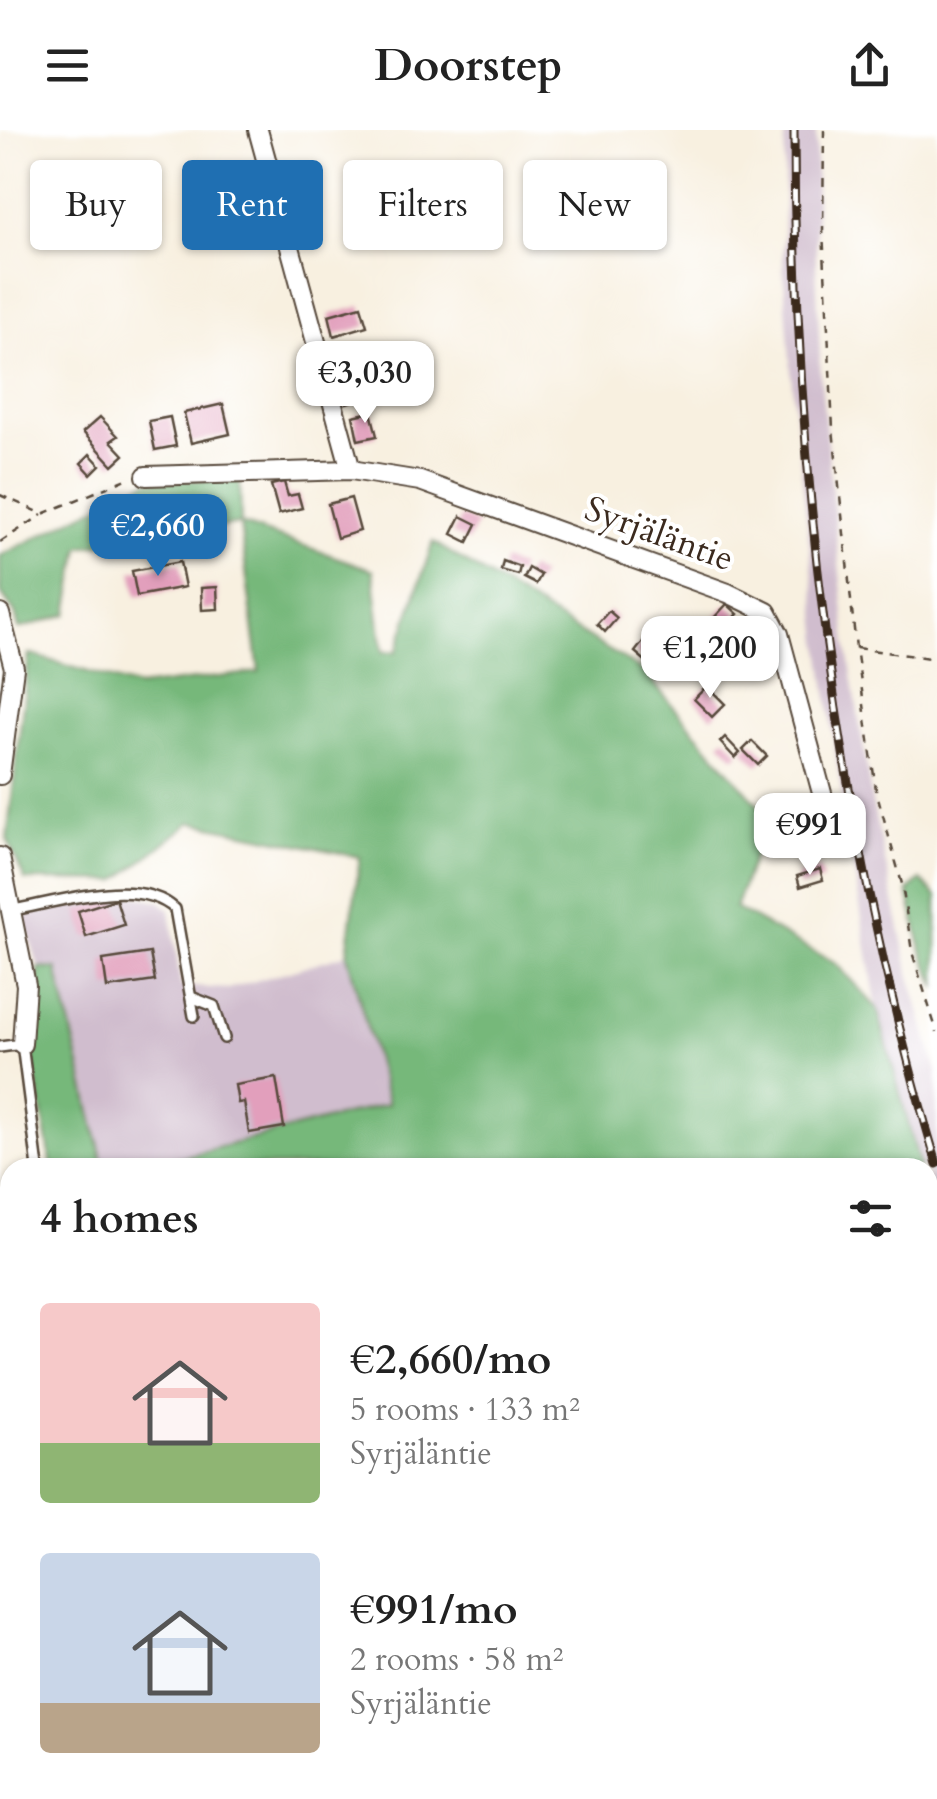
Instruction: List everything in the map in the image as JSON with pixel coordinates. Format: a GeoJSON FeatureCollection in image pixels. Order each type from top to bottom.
{"type":"FeatureCollection","features":[{"type":"Feature","properties":{"kind":"street"},"geometry":{"type":"LineString","coordinates":[[258,130],[351,470]]}},
{"type":"Feature","properties":{"kind":"street","name":"Syrjäläntie"},"geometry":{"type":"LineString","coordinates":[[146,476],[351,470],[420,481],[728,593],[767,612],[779,634],[836,845]]}},
{"type":"Feature","properties":{"kind":"street"},"geometry":{"type":"LineString","coordinates":[[0,614],[14,668],[0,775]]}},
{"type":"Feature","properties":{"kind":"street"},"geometry":{"type":"LineString","coordinates":[[0,857],[26,985],[22,1044]]}},
{"type":"Feature","properties":{"kind":"lane"},"geometry":{"type":"LineString","coordinates":[[13,910],[112,892],[140,892],[164,898],[175,909],[194,1016]]}},
{"type":"Feature","properties":{"kind":"lane"},"geometry":{"type":"LineString","coordinates":[[191,997],[214,1006],[224,1038]]}},
{"type":"Feature","properties":{"kind":"lane"},"geometry":{"type":"LineString","coordinates":[[0,1047],[22,1044],[37,1158]]}},
{"type":"Feature","properties":{"kind":"path"},"geometry":{"type":"LineString","coordinates":[[824,130],[824,230],[833,429],[856,648],[876,790],[902,884],[912,952],[937,1032]]}},
{"type":"Feature","properties":{"kind":"path"},"geometry":{"type":"LineString","coordinates":[[0,542],[44,514],[118,481],[146,476]]}},
{"type":"Feature","properties":{"kind":"path"},"geometry":{"type":"LineString","coordinates":[[0,496],[44,514]]}},
{"type":"Feature","properties":{"kind":"path"},"geometry":{"type":"LineString","coordinates":[[856,648],[937,659]]}},
{"type":"Feature","properties":{"kind":"shaded area"},"geometry":{"type":"Polygon","coordinates":[[[785,130],[816,130],[821,381],[847,643],[872,802],[912,982],[937,1072],[937,1158],[918,1158],[877,1008],[820,642],[783,266],[785,130]]]}},
{"type":"Feature","properties":{"kind":"shaded area"},"geometry":{"type":"Polygon","coordinates":[[[113,896],[139,896],[161,902],[170,910],[181,986],[228,989],[347,954],[389,1104],[178,1158],[102,1158],[58,969],[39,968],[23,916],[113,896]]]}},
{"type":"Feature","properties":{"kind":"green space"},"geometry":{"type":"Polygon","coordinates":[[[240,480],[241,524],[373,570],[383,652],[397,651],[433,542],[644,672],[768,816],[735,908],[836,964],[877,1008],[918,1158],[178,1158],[388,1104],[347,954],[360,857],[191,822],[117,881],[25,880],[7,839],[29,654],[138,687],[259,672],[240,524],[80,547],[68,614],[19,629],[15,613],[0,592],[0,556],[148,481],[240,480]]]}},
{"type":"Feature","properties":{"kind":"green space"},"geometry":{"type":"Polygon","coordinates":[[[921,880],[937,897],[937,988],[922,951],[908,891],[921,880]]]}},
{"type":"Feature","properties":{"kind":"green space"},"geometry":{"type":"Polygon","coordinates":[[[39,968],[57,969],[102,1158],[50,1158],[30,1044],[39,968]]]}},
{"type":"Feature","properties":{"kind":"building"},"geometry":{"type":"Polygon","coordinates":[[[361,306],[367,326],[334,336],[329,315],[361,306]]]}},
{"type":"Feature","properties":{"kind":"building"},"geometry":{"type":"Polygon","coordinates":[[[359,367],[361,377],[342,381],[339,372],[359,367]]]}},
{"type":"Feature","properties":{"kind":"building"},"geometry":{"type":"Polygon","coordinates":[[[366,386],[369,396],[347,403],[344,393],[366,386]]]}},
{"type":"Feature","properties":{"kind":"building"},"geometry":{"type":"Polygon","coordinates":[[[223,404],[230,434],[191,443],[184,413],[223,404]]]}},
{"type":"Feature","properties":{"kind":"building"},"geometry":{"type":"Polygon","coordinates":[[[371,412],[377,436],[358,440],[353,416],[371,412]]]}},
{"type":"Feature","properties":{"kind":"building"},"geometry":{"type":"Polygon","coordinates":[[[100,417],[118,436],[111,441],[124,455],[113,465],[83,432],[100,417]]]}},
{"type":"Feature","properties":{"kind":"building"},"geometry":{"type":"Polygon","coordinates":[[[170,417],[176,446],[155,450],[149,421],[170,417]]]}},
{"type":"Feature","properties":{"kind":"building"},"geometry":{"type":"Polygon","coordinates":[[[90,454],[100,465],[91,474],[81,463],[90,454]]]}},
{"type":"Feature","properties":{"kind":"building"},"geometry":{"type":"Polygon","coordinates":[[[284,482],[288,496],[298,494],[302,508],[279,514],[271,485],[284,482]]]}},
{"type":"Feature","properties":{"kind":"building"},"geometry":{"type":"Polygon","coordinates":[[[351,498],[360,531],[337,538],[328,504],[351,498]]]}},
{"type":"Feature","properties":{"kind":"building"},"geometry":{"type":"Polygon","coordinates":[[[461,516],[477,524],[468,542],[452,534],[461,516]]]}},
{"type":"Feature","properties":{"kind":"building"},"geometry":{"type":"Polygon","coordinates":[[[503,561],[520,567],[518,575],[501,570],[503,561]]]}},
{"type":"Feature","properties":{"kind":"building"},"geometry":{"type":"Polygon","coordinates":[[[180,562],[185,587],[137,596],[132,571],[180,562]]]}},
{"type":"Feature","properties":{"kind":"building"},"geometry":{"type":"Polygon","coordinates":[[[529,568],[541,575],[536,584],[524,578],[529,568]]]}},
{"type":"Feature","properties":{"kind":"building"},"geometry":{"type":"Polygon","coordinates":[[[217,587],[218,609],[202,610],[201,588],[217,587]]]}},
{"type":"Feature","properties":{"kind":"building"},"geometry":{"type":"Polygon","coordinates":[[[727,604],[738,614],[722,631],[712,620],[727,604]]]}},
{"type":"Feature","properties":{"kind":"building"},"geometry":{"type":"Polygon","coordinates":[[[609,611],[617,618],[605,632],[597,624],[609,611]]]}},
{"type":"Feature","properties":{"kind":"building"},"geometry":{"type":"Polygon","coordinates":[[[722,636],[729,644],[713,658],[707,650],[722,636]]]}},
{"type":"Feature","properties":{"kind":"building"},"geometry":{"type":"Polygon","coordinates":[[[646,638],[668,656],[656,670],[635,652],[646,638]]]}},
{"type":"Feature","properties":{"kind":"building"},"geometry":{"type":"Polygon","coordinates":[[[707,686],[725,704],[712,717],[694,699],[707,686]]]}},
{"type":"Feature","properties":{"kind":"building"},"geometry":{"type":"Polygon","coordinates":[[[725,737],[740,753],[735,758],[720,742],[725,737]]]}},
{"type":"Feature","properties":{"kind":"building"},"geometry":{"type":"Polygon","coordinates":[[[752,741],[767,756],[758,765],[743,750],[752,741]]]}},
{"type":"Feature","properties":{"kind":"building"},"geometry":{"type":"Polygon","coordinates":[[[777,812],[791,812],[792,831],[778,832],[777,812]]]}},
{"type":"Feature","properties":{"kind":"building"},"geometry":{"type":"Polygon","coordinates":[[[820,869],[823,880],[800,887],[797,876],[820,869]]]}},
{"type":"Feature","properties":{"kind":"building"},"geometry":{"type":"Polygon","coordinates":[[[116,899],[124,925],[86,937],[78,911],[116,899]]]}},
{"type":"Feature","properties":{"kind":"building"},"geometry":{"type":"Polygon","coordinates":[[[150,953],[155,981],[107,988],[103,960],[150,953]]]}},
{"type":"Feature","properties":{"kind":"building"},"geometry":{"type":"Polygon","coordinates":[[[276,1078],[284,1127],[249,1133],[244,1102],[238,1103],[235,1085],[276,1078]]]}},
{"type":"Feature","properties":{"kind":"railway"},"geometry":{"type":"LineString","coordinates":[[794,130],[802,392],[828,652],[872,910],[935,1158]]}}]}
